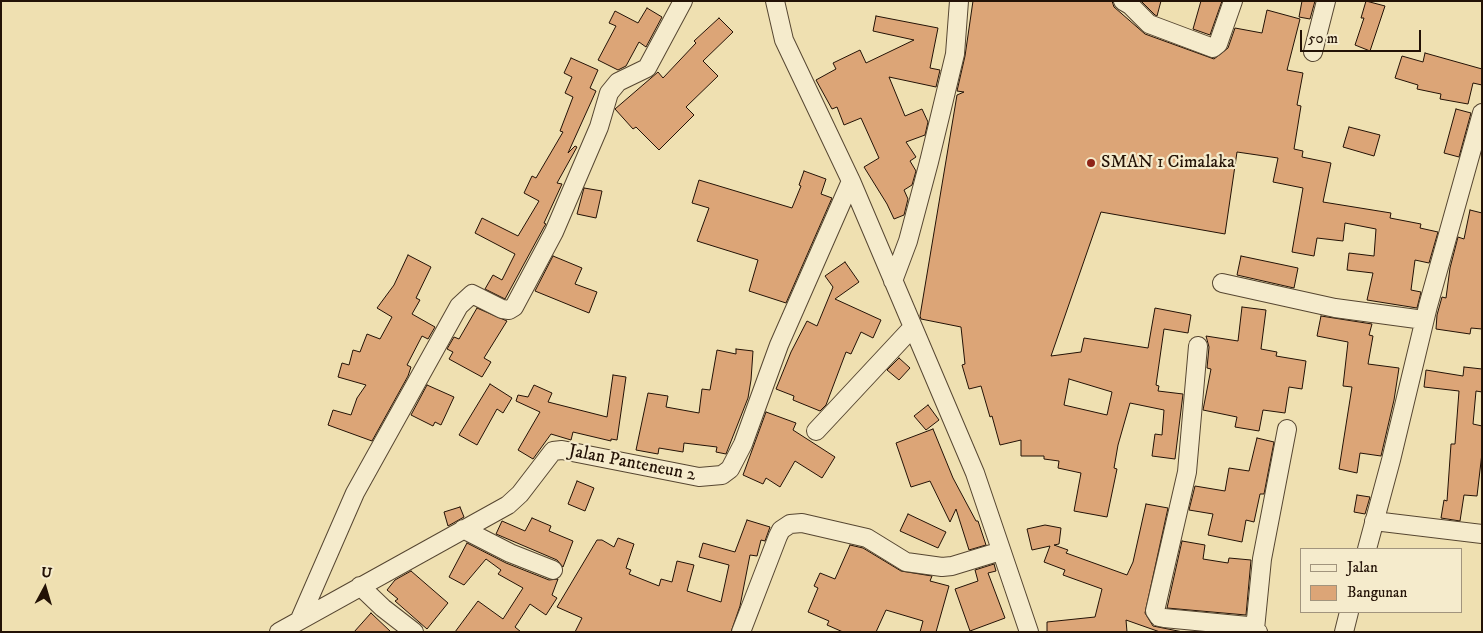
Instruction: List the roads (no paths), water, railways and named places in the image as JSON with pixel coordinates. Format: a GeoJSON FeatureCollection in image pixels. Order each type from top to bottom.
{"type":"FeatureCollection","features":[{"type":"Feature","properties":{"kind":"street"},"geometry":{"type":"LineString","coordinates":[[300,620],[355,492],[459,306],[472,294],[486,299],[502,309],[509,310],[514,307],[554,232],[599,127],[609,93],[618,82],[647,68],[683,1]]}},
{"type":"Feature","properties":{"kind":"street"},"geometry":{"type":"LineString","coordinates":[[775,1],[784,40],[851,182],[975,473],[1029,632]]}},
{"type":"Feature","properties":{"kind":"street"},"geometry":{"type":"LineString","coordinates":[[893,281],[912,224],[953,63],[960,11],[959,1]]}},
{"type":"Feature","properties":{"kind":"street"},"geometry":{"type":"LineString","coordinates":[[1123,1],[1149,24],[1213,48],[1218,44],[1233,1]]}},
{"type":"Feature","properties":{"kind":"street"},"geometry":{"type":"LineString","coordinates":[[1313,52],[1326,1]]}},
{"type":"Feature","properties":{"kind":"street"},"geometry":{"type":"LineString","coordinates":[[1366,548],[1391,460],[1424,320],[1482,112]]}},
{"type":"Feature","properties":{"kind":"street","name":"Jalan Panteneun 2"},"geometry":{"type":"LineString","coordinates":[[279,632],[513,501],[550,453],[557,450],[699,477],[716,476],[730,470],[743,444],[778,345],[851,182]]}},
{"type":"Feature","properties":{"kind":"street"},"geometry":{"type":"LineString","coordinates":[[1222,283],[1335,308],[1424,320]]}},
{"type":"Feature","properties":{"kind":"street"},"geometry":{"type":"LineString","coordinates":[[816,431],[912,328]]}},
{"type":"Feature","properties":{"kind":"street"},"geometry":{"type":"LineString","coordinates":[[1198,346],[1187,472],[1155,611],[1159,617],[1248,626],[1257,630],[1262,559],[1287,429]]}},
{"type":"Feature","properties":{"kind":"street"},"geometry":{"type":"LineString","coordinates":[[1374,521],[1482,534]]}},
{"type":"Feature","properties":{"kind":"street"},"geometry":{"type":"LineString","coordinates":[[741,632],[778,536],[781,530],[790,524],[802,523],[866,538],[906,562],[934,566],[952,566],[1001,551]]}},
{"type":"Feature","properties":{"kind":"street"},"geometry":{"type":"LineString","coordinates":[[463,529],[510,553],[552,570]]}},
{"type":"Feature","properties":{"kind":"street"},"geometry":{"type":"LineString","coordinates":[[360,586],[383,608],[414,632]]}},
{"type":"Feature","properties":{"kind":"street"},"geometry":{"type":"LineString","coordinates":[[1344,632],[1349,613]]}},
{"type":"Feature","properties":{"kind":"place","name":"SMAN 1 Cimalaka"},"geometry":{"type":"Point","coordinates":[1091,163]}}]}
